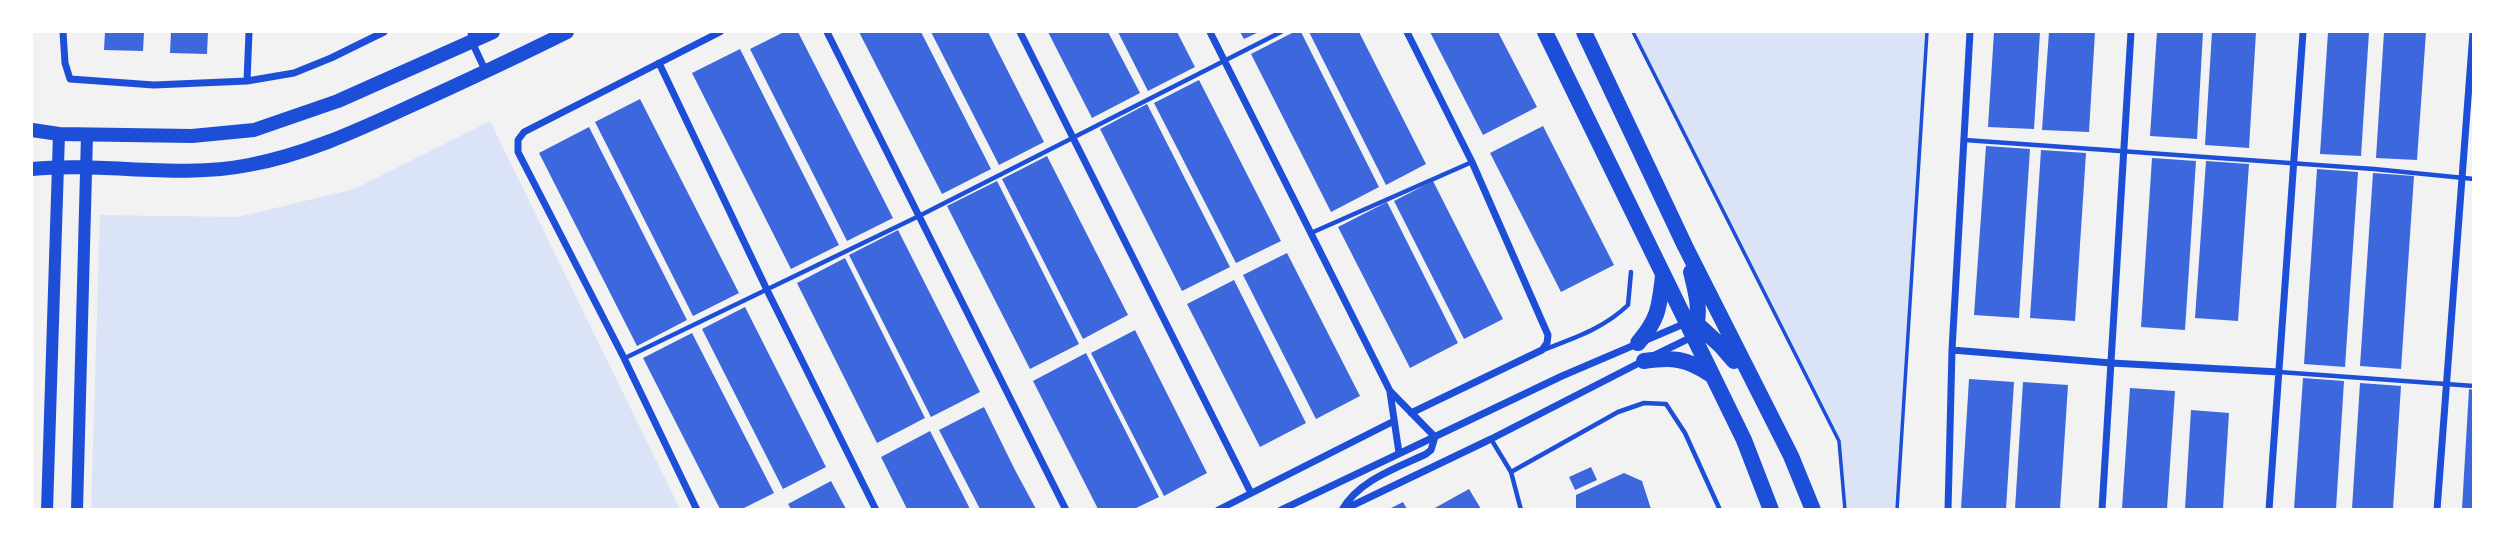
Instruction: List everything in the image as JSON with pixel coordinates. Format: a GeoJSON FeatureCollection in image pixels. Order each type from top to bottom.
{"type":"FeatureCollection","features":[{"type":"Feature","properties":{"kind":"main road"},"geometry":{"type":"LineString","coordinates":[[32,130],[59,134],[192,136],[254,130],[338,101],[471,37],[493,32]]}},
{"type":"Feature","properties":{"kind":"main road"},"geometry":{"type":"LineString","coordinates":[[32,169],[201,169],[248,165],[330,142],[486,72],[567,32]]}},
{"type":"Feature","properties":{"kind":"main road"},"geometry":{"type":"LineString","coordinates":[[1545,32],[1663,276],[1692,328],[1744,440],[1771,509]]}},
{"type":"Feature","properties":{"kind":"main road"},"geometry":{"type":"LineString","coordinates":[[1584,32],[1753,385],[1779,430],[1805,485],[1813,509]]}},
{"type":"Feature","properties":{"kind":"main road"},"geometry":{"type":"LineString","coordinates":[[1685,246],[1698,306],[1692,328]]}},
{"type":"Feature","properties":{"kind":"main road"},"geometry":{"type":"LineString","coordinates":[[1638,343],[1658,315],[1663,276]]}},
{"type":"Feature","properties":{"kind":"main road"},"geometry":{"type":"LineString","coordinates":[[1692,328],[1720,345],[1753,385]]}},
{"type":"Feature","properties":{"kind":"main road"},"geometry":{"type":"LineString","coordinates":[[1644,360],[1665,358],[1692,362],[1712,375]]}},
{"type":"Feature","properties":{"kind":"street"},"geometry":{"type":"LineString","coordinates":[[63,32],[65,63],[70,79],[154,85],[247,81],[295,73],[384,32]]}},
{"type":"Feature","properties":{"kind":"street"},"geometry":{"type":"LineString","coordinates":[[247,81],[249,32]]}},
{"type":"Feature","properties":{"kind":"street"},"geometry":{"type":"LineString","coordinates":[[698,509],[518,152],[518,140],[524,132],[720,32]]}},
{"type":"Feature","properties":{"kind":"street"},"geometry":{"type":"LineString","coordinates":[[827,32],[1066,509]]}},
{"type":"Feature","properties":{"kind":"street"},"geometry":{"type":"LineString","coordinates":[[1020,32],[1251,493]]}},
{"type":"Feature","properties":{"kind":"street"},"geometry":{"type":"LineString","coordinates":[[1210,32],[1390,391],[1435,437]]}},
{"type":"Feature","properties":{"kind":"street"},"geometry":{"type":"LineString","coordinates":[[1407,32],[1472,162],[1548,334],[1547,343],[1542,350],[1412,413]]}},
{"type":"Feature","properties":{"kind":"street"},"geometry":{"type":"LineString","coordinates":[[1948,509],[1952,349],[1970,32]]}},
{"type":"Feature","properties":{"kind":"street"},"geometry":{"type":"LineString","coordinates":[[2102,509],[2131,32]]}},
{"type":"Feature","properties":{"kind":"street"},"geometry":{"type":"LineString","coordinates":[[2269,509],[2303,32]]}},
{"type":"Feature","properties":{"kind":"street"},"geometry":{"type":"LineString","coordinates":[[2437,509],[2473,32]]}},
{"type":"Feature","properties":{"kind":"street"},"geometry":{"type":"LineString","coordinates":[[471,37],[486,72]]}},
{"type":"Feature","properties":{"kind":"street"},"geometry":{"type":"LineString","coordinates":[[659,63],[767,290],[876,509]]}},
{"type":"Feature","properties":{"kind":"street"},"geometry":{"type":"LineString","coordinates":[[47,509],[59,134]]}},
{"type":"Feature","properties":{"kind":"street"},"geometry":{"type":"LineString","coordinates":[[77,509],[87,135]]}},
{"type":"Feature","properties":{"kind":"street"},"geometry":{"type":"LineString","coordinates":[[1281,509],[1562,376],[1638,343],[1692,328]]}},
{"type":"Feature","properties":{"kind":"street"},"geometry":{"type":"LineString","coordinates":[[1342,509],[1491,439],[1644,360],[1692,328]]}},
{"type":"Feature","properties":{"kind":"street"},"geometry":{"type":"LineString","coordinates":[[1952,349],[2111,363],[2279,372]]}},
{"type":"Feature","properties":{"kind":"street"},"geometry":{"type":"LineString","coordinates":[[1390,391],[1399,453]]}},
{"type":"Feature","properties":{"kind":"street"},"geometry":{"type":"LineString","coordinates":[[1218,509],[1394,421]]}},
{"type":"Feature","properties":{"kind":"street"},"geometry":{"type":"LineString","coordinates":[[1342,509],[1366,483],[1426,454],[1431,450],[1435,437]]}},
{"type":"Feature","properties":{"kind":"lane"},"geometry":{"type":"LineString","coordinates":[[624,358],[919,215],[1281,32]]}},
{"type":"Feature","properties":{"kind":"lane"},"geometry":{"type":"LineString","coordinates":[[1964,140],[2294,163],[2473,179]]}},
{"type":"Feature","properties":{"kind":"lane"},"geometry":{"type":"LineString","coordinates":[[1311,233],[1472,162]]}},
{"type":"Feature","properties":{"kind":"lane"},"geometry":{"type":"LineString","coordinates":[[1542,350],[1592,331],[1613,319],[1628,305],[1630,272]]}},
{"type":"Feature","properties":{"kind":"lane"},"geometry":{"type":"LineString","coordinates":[[2279,372],[2473,386]]}},
{"type":"Feature","properties":{"kind":"lane"},"geometry":{"type":"LineString","coordinates":[[1511,472],[1618,412],[1644,403],[1666,404],[1685,433],[1720,509]]}},
{"type":"Feature","properties":{"kind":"lane"},"geometry":{"type":"LineString","coordinates":[[1491,439],[1511,472],[1521,509]]}},
{"type":"Feature","properties":{"kind":"path"},"geometry":{"type":"LineString","coordinates":[[1633,32],[1839,441],[1844,509]]}},
{"type":"Feature","properties":{"kind":"path"},"geometry":{"type":"LineString","coordinates":[[1898,509],[1927,32]]}},
{"type":"Feature","properties":{"kind":"shaded area"},"geometry":{"type":"Polygon","coordinates":[[[1633,32],[1927,32],[1897,509],[1845,509],[1839,441],[1633,32]]]}},
{"type":"Feature","properties":{"kind":"shaded area"},"geometry":{"type":"Polygon","coordinates":[[[490,121],[680,509],[91,509],[100,215],[238,217],[354,189],[490,121]]]}},
{"type":"Feature","properties":{"kind":"building"},"geometry":{"type":"Polygon","coordinates":[[[105,32],[144,32],[143,51],[104,50],[105,32]]]}},
{"type":"Feature","properties":{"kind":"building"},"geometry":{"type":"Polygon","coordinates":[[[171,32],[208,32],[207,54],[170,53],[171,32]]]}},
{"type":"Feature","properties":{"kind":"building"},"geometry":{"type":"Polygon","coordinates":[[[784,32],[798,32],[893,218],[847,241],[750,49],[784,32]]]}},
{"type":"Feature","properties":{"kind":"building"},"geometry":{"type":"Polygon","coordinates":[[[859,32],[921,32],[991,169],[942,194],[859,32]]]}},
{"type":"Feature","properties":{"kind":"building"},"geometry":{"type":"Polygon","coordinates":[[[931,32],[988,32],[1044,142],[999,165],[931,32]]]}},
{"type":"Feature","properties":{"kind":"building"},"geometry":{"type":"Polygon","coordinates":[[[1048,32],[1108,32],[1140,93],[1092,118],[1048,32]]]}},
{"type":"Feature","properties":{"kind":"building"},"geometry":{"type":"Polygon","coordinates":[[[1118,32],[1177,32],[1195,67],[1148,91],[1118,32]]]}},
{"type":"Feature","properties":{"kind":"building"},"geometry":{"type":"Polygon","coordinates":[[[1240,32],[1259,32],[1244,39],[1240,32]]]}},
{"type":"Feature","properties":{"kind":"building"},"geometry":{"type":"Polygon","coordinates":[[[1294,32],[1301,32],[1379,187],[1331,212],[1251,54],[1294,32]]]}},
{"type":"Feature","properties":{"kind":"building"},"geometry":{"type":"Polygon","coordinates":[[[1309,32],[1359,32],[1426,164],[1386,185],[1309,32]]]}},
{"type":"Feature","properties":{"kind":"building"},"geometry":{"type":"Polygon","coordinates":[[[1430,32],[1498,32],[1537,107],[1483,135],[1430,32]]]}},
{"type":"Feature","properties":{"kind":"building"},"geometry":{"type":"Polygon","coordinates":[[[1994,32],[2040,32],[2034,129],[1988,127],[1994,32]]]}},
{"type":"Feature","properties":{"kind":"building"},"geometry":{"type":"Polygon","coordinates":[[[2049,32],[2095,32],[2089,132],[2042,130],[2049,32]]]}},
{"type":"Feature","properties":{"kind":"building"},"geometry":{"type":"Polygon","coordinates":[[[2157,32],[2203,32],[2197,139],[2150,136],[2157,32]]]}},
{"type":"Feature","properties":{"kind":"building"},"geometry":{"type":"Polygon","coordinates":[[[2212,32],[2256,32],[2249,148],[2205,145],[2212,32]]]}},
{"type":"Feature","properties":{"kind":"building"},"geometry":{"type":"Polygon","coordinates":[[[2328,32],[2369,32],[2361,156],[2320,154],[2328,32]]]}},
{"type":"Feature","properties":{"kind":"building"},"geometry":{"type":"Polygon","coordinates":[[[2384,32],[2426,32],[2417,160],[2376,158],[2384,32]]]}},
{"type":"Feature","properties":{"kind":"building"},"geometry":{"type":"Polygon","coordinates":[[[740,49],[839,245],[791,269],[692,73],[740,49]]]}},
{"type":"Feature","properties":{"kind":"building"},"geometry":{"type":"Polygon","coordinates":[[[1199,80],[1281,241],[1236,263],[1154,103],[1199,80]]]}},
{"type":"Feature","properties":{"kind":"building"},"geometry":{"type":"Polygon","coordinates":[[[640,99],[739,293],[693,316],[595,122],[640,99]]]}},
{"type":"Feature","properties":{"kind":"building"},"geometry":{"type":"Polygon","coordinates":[[[1147,104],[1230,267],[1182,291],[1100,129],[1147,104]]]}},
{"type":"Feature","properties":{"kind":"building"},"geometry":{"type":"Polygon","coordinates":[[[1543,126],[1614,265],[1561,292],[1490,153],[1543,126]]]}},
{"type":"Feature","properties":{"kind":"building"},"geometry":{"type":"Polygon","coordinates":[[[589,127],[687,320],[637,346],[539,153],[589,127]]]}},
{"type":"Feature","properties":{"kind":"building"},"geometry":{"type":"Polygon","coordinates":[[[1986,146],[2030,149],[2019,318],[1974,315],[1986,146]]]}},
{"type":"Feature","properties":{"kind":"building"},"geometry":{"type":"Polygon","coordinates":[[[2041,150],[2086,153],[2075,321],[2030,318],[2041,150]]]}},
{"type":"Feature","properties":{"kind":"building"},"geometry":{"type":"Polygon","coordinates":[[[1047,156],[1128,315],[1083,339],[1002,179],[1047,156]]]}},
{"type":"Feature","properties":{"kind":"building"},"geometry":{"type":"Polygon","coordinates":[[[2152,158],[2196,161],[2185,330],[2141,327],[2152,158]]]}},
{"type":"Feature","properties":{"kind":"building"},"geometry":{"type":"Polygon","coordinates":[[[2206,161],[2249,164],[2238,321],[2195,318],[2206,161]]]}},
{"type":"Feature","properties":{"kind":"building"},"geometry":{"type":"Polygon","coordinates":[[[2317,169],[2358,172],[2345,367],[2304,364],[2317,169]]]}},
{"type":"Feature","properties":{"kind":"building"},"geometry":{"type":"Polygon","coordinates":[[[2373,173],[2414,176],[2401,369],[2360,366],[2373,173]]]}},
{"type":"Feature","properties":{"kind":"building"},"geometry":{"type":"Polygon","coordinates":[[[997,181],[1079,344],[1030,369],[947,206],[997,181]]]}},
{"type":"Feature","properties":{"kind":"building"},"geometry":{"type":"Polygon","coordinates":[[[1433,181],[1503,319],[1464,339],[1394,201],[1433,181]]]}},
{"type":"Feature","properties":{"kind":"building"},"geometry":{"type":"Polygon","coordinates":[[[1387,202],[1458,343],[1410,368],[1338,227],[1387,202]]]}},
{"type":"Feature","properties":{"kind":"building"},"geometry":{"type":"Polygon","coordinates":[[[898,230],[980,392],[931,417],[849,255],[898,230]]]}},
{"type":"Feature","properties":{"kind":"building"},"geometry":{"type":"Polygon","coordinates":[[[1287,253],[1360,396],[1316,419],[1243,275],[1287,253]]]}},
{"type":"Feature","properties":{"kind":"building"},"geometry":{"type":"Polygon","coordinates":[[[845,258],[925,418],[877,443],[797,283],[845,258]]]}},
{"type":"Feature","properties":{"kind":"building"},"geometry":{"type":"Polygon","coordinates":[[[1234,280],[1306,423],[1260,447],[1187,304],[1234,280]]]}},
{"type":"Feature","properties":{"kind":"building"},"geometry":{"type":"Polygon","coordinates":[[[745,307],[826,467],[783,489],[702,329],[745,307]]]}},
{"type":"Feature","properties":{"kind":"building"},"geometry":{"type":"Polygon","coordinates":[[[1135,330],[1207,473],[1164,496],[1091,353],[1135,330]]]}},
{"type":"Feature","properties":{"kind":"building"},"geometry":{"type":"Polygon","coordinates":[[[692,333],[774,493],[742,509],[720,509],[643,358],[692,333]]]}},
{"type":"Feature","properties":{"kind":"building"},"geometry":{"type":"Polygon","coordinates":[[[1086,353],[1159,497],[1134,509],[1098,509],[1033,381],[1086,353]]]}},
{"type":"Feature","properties":{"kind":"building"},"geometry":{"type":"Polygon","coordinates":[[[2303,378],[2344,381],[2336,509],[2294,509],[2303,378]]]}},
{"type":"Feature","properties":{"kind":"building"},"geometry":{"type":"Polygon","coordinates":[[[1969,379],[2014,382],[2006,509],[1961,509],[1969,379]]]}},
{"type":"Feature","properties":{"kind":"building"},"geometry":{"type":"Polygon","coordinates":[[[2023,382],[2068,385],[2060,509],[2015,509],[2023,382]]]}},
{"type":"Feature","properties":{"kind":"building"},"geometry":{"type":"Polygon","coordinates":[[[2360,383],[2401,386],[2393,509],[2352,509],[2360,383]]]}},
{"type":"Feature","properties":{"kind":"building"},"geometry":{"type":"Polygon","coordinates":[[[2130,388],[2175,391],[2167,509],[2122,509],[2130,388]]]}},
{"type":"Feature","properties":{"kind":"building"},"geometry":{"type":"Polygon","coordinates":[[[2469,389],[2474,390],[2474,509],[2462,509],[2469,389]]]}},
{"type":"Feature","properties":{"kind":"building"},"geometry":{"type":"Polygon","coordinates":[[[984,407],[1036,509],[980,509],[939,430],[984,407]]]}},
{"type":"Feature","properties":{"kind":"building"},"geometry":{"type":"Polygon","coordinates":[[[2191,410],[2229,413],[2223,509],[2185,509],[2191,410]]]}},
{"type":"Feature","properties":{"kind":"building"},"geometry":{"type":"Polygon","coordinates":[[[930,431],[970,509],[907,509],[881,457],[930,431]]]}},
{"type":"Feature","properties":{"kind":"building"},"geometry":{"type":"Polygon","coordinates":[[[1591,467],[1597,480],[1575,490],[1569,477],[1591,467]]]}},
{"type":"Feature","properties":{"kind":"building"},"geometry":{"type":"Polygon","coordinates":[[[1624,473],[1642,481],[1651,509],[1576,509],[1576,495],[1624,473]]]}},
{"type":"Feature","properties":{"kind":"building"},"geometry":{"type":"Polygon","coordinates":[[[831,481],[846,509],[791,509],[788,504],[831,481]]]}},
{"type":"Feature","properties":{"kind":"building"},"geometry":{"type":"Polygon","coordinates":[[[1469,489],[1481,509],[1433,509],[1469,489]]]}},
{"type":"Feature","properties":{"kind":"building"},"geometry":{"type":"Polygon","coordinates":[[[1403,502],[1407,509],[1389,509],[1403,502]]]}}]}
